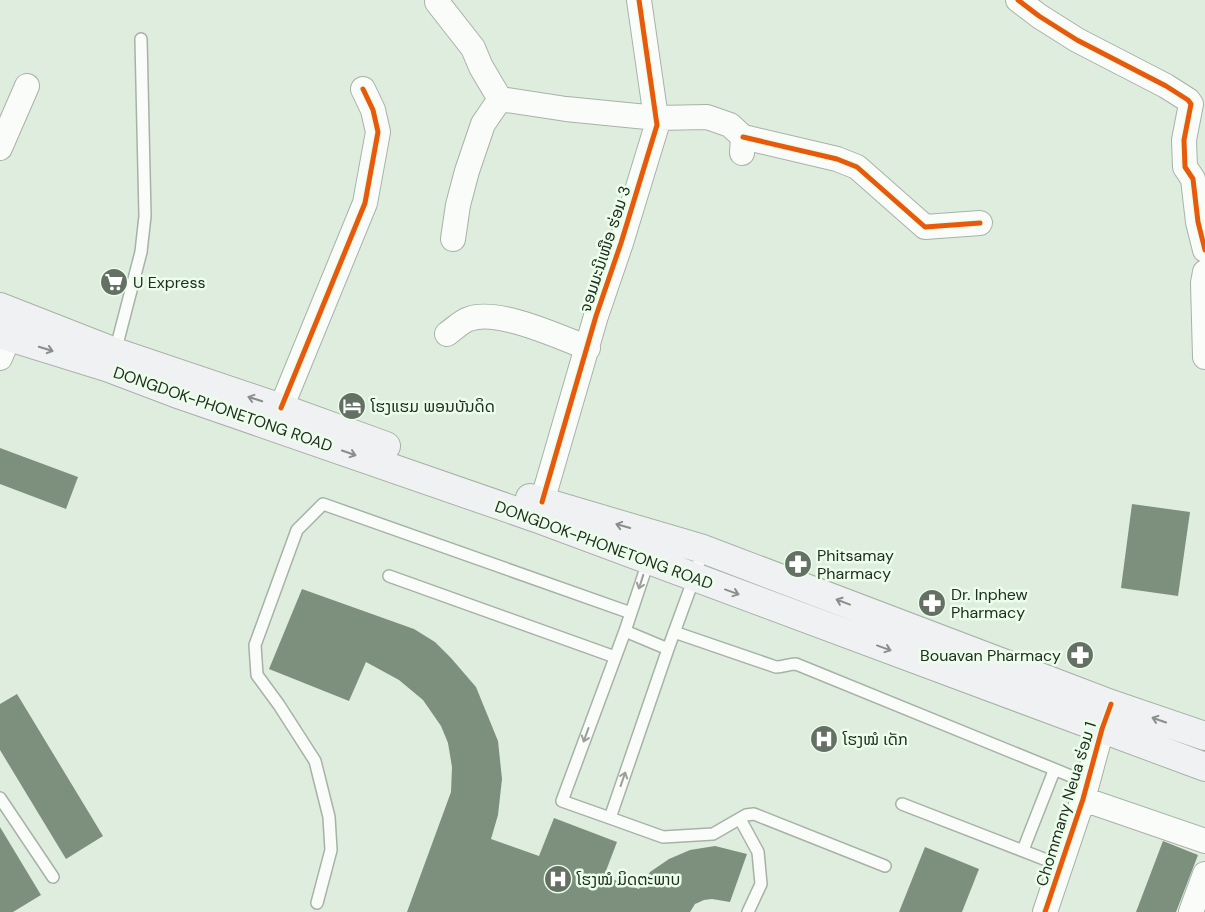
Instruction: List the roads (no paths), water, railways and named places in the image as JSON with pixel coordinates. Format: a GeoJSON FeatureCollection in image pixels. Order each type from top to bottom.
{"type":"FeatureCollection","features":[{"type":"Feature","properties":{"kind":"main road","name":"DONGDOK-PHONETONG ROAD"},"geometry":{"type":"LineString","coordinates":[[5,330],[115,352],[281,408],[542,502],[703,549],[1111,704],[1205,736]]}},
{"type":"Feature","properties":{"kind":"main road","name":"DONGDOK-PHONETONG ROAD"},"geometry":{"type":"LineString","coordinates":[[5,330],[175,394],[536,518],[1205,767]]}},
{"type":"Feature","properties":{"kind":"street","name":"ຈອມມະນີເໜືອ ຮ່ອມ 3"},"geometry":{"type":"LineString","coordinates":[[542,502],[596,316],[621,243],[657,125],[640,0]]}},
{"type":"Feature","properties":{"kind":"street"},"geometry":{"type":"LineString","coordinates":[[1018,0],[1077,40],[1166,86],[1191,104],[1184,140],[1185,167],[1193,179],[1198,222],[1205,250]]}},
{"type":"Feature","properties":{"kind":"street"},"geometry":{"type":"LineString","coordinates":[[437,2],[473,48],[480,67],[500,100]]}},
{"type":"Feature","properties":{"kind":"street"},"geometry":{"type":"LineString","coordinates":[[0,148],[27,86]]}},
{"type":"Feature","properties":{"kind":"street"},"geometry":{"type":"LineString","coordinates":[[281,408],[365,202],[378,132],[373,110],[363,89]]}},
{"type":"Feature","properties":{"kind":"street"},"geometry":{"type":"LineString","coordinates":[[500,100],[656,118],[707,117],[730,125],[742,145],[837,159],[857,167],[925,227],[980,223]]}},
{"type":"Feature","properties":{"kind":"street"},"geometry":{"type":"LineString","coordinates":[[453,239],[458,205],[467,171],[483,124],[500,100]]}},
{"type":"Feature","properties":{"kind":"street"},"geometry":{"type":"LineString","coordinates":[[1205,272],[1203,283],[1205,357]]}},
{"type":"Feature","properties":{"kind":"street"},"geometry":{"type":"LineString","coordinates":[[447,334],[470,318],[496,316],[588,348]]}},
{"type":"Feature","properties":{"kind":"street","name":"Chommany Neua ຮ່ອມ 1"},"geometry":{"type":"LineString","coordinates":[[1045,912],[1086,791],[1102,729],[1111,704]]}},
{"type":"Feature","properties":{"kind":"street"},"geometry":{"type":"LineString","coordinates":[[1086,791],[1205,841]]}},
{"type":"Feature","properties":{"kind":"street"},"geometry":{"type":"LineString","coordinates":[[1191,912],[1205,874]]}},
{"type":"Feature","properties":{"kind":"lane"},"geometry":{"type":"LineString","coordinates":[[115,352],[141,252],[144,216],[141,40]]}},
{"type":"Feature","properties":{"kind":"lane"},"geometry":{"type":"LineString","coordinates":[[318,903],[331,850],[330,817],[315,761],[257,675],[255,645],[297,530],[323,504],[631,613]]}},
{"type":"Feature","properties":{"kind":"lane"},"geometry":{"type":"LineString","coordinates":[[658,536],[562,801],[663,837],[713,834],[746,815],[754,814],[885,866]]}},
{"type":"Feature","properties":{"kind":"lane"},"geometry":{"type":"LineString","coordinates":[[610,818],[703,549]]}},
{"type":"Feature","properties":{"kind":"lane"},"geometry":{"type":"LineString","coordinates":[[389,576],[615,657]]}},
{"type":"Feature","properties":{"kind":"lane"},"geometry":{"type":"LineString","coordinates":[[625,631],[668,648]]}},
{"type":"Feature","properties":{"kind":"lane"},"geometry":{"type":"LineString","coordinates":[[674,632],[776,667],[796,664],[1054,771],[1086,791]]}},
{"type":"Feature","properties":{"kind":"lane"},"geometry":{"type":"LineString","coordinates":[[1023,850],[1054,771]]}},
{"type":"Feature","properties":{"kind":"lane"},"geometry":{"type":"LineString","coordinates":[[0,798],[52,877]]}},
{"type":"Feature","properties":{"kind":"lane"},"geometry":{"type":"LineString","coordinates":[[902,804],[1062,866]]}},
{"type":"Feature","properties":{"kind":"lane"},"geometry":{"type":"LineString","coordinates":[[740,819],[758,852],[761,884],[748,912]]}},
{"type":"Feature","properties":{"kind":"place","name":"U Express"},"geometry":{"type":"Point","coordinates":[114,282]}},
{"type":"Feature","properties":{"kind":"place","name":"ໂຮງແຮມ ພອນບັນດິດ"},"geometry":{"type":"Point","coordinates":[352,406]}},
{"type":"Feature","properties":{"kind":"place","name":"Phitsamay Pharmacy"},"geometry":{"type":"Point","coordinates":[798,564]}},
{"type":"Feature","properties":{"kind":"place","name":"Dr. Inphew Pharmacy"},"geometry":{"type":"Point","coordinates":[932,603]}},
{"type":"Feature","properties":{"kind":"place","name":"Bouavan Pharmacy"},"geometry":{"type":"Point","coordinates":[1080,655]}},
{"type":"Feature","properties":{"kind":"place","name":"ໂຮງໝໍ ເດັກ"},"geometry":{"type":"Point","coordinates":[824,739]}},
{"type":"Feature","properties":{"kind":"place","name":"ໂຮງໝໍ ມິດຕະພາບ"},"geometry":{"type":"Point","coordinates":[558,879]}}]}
